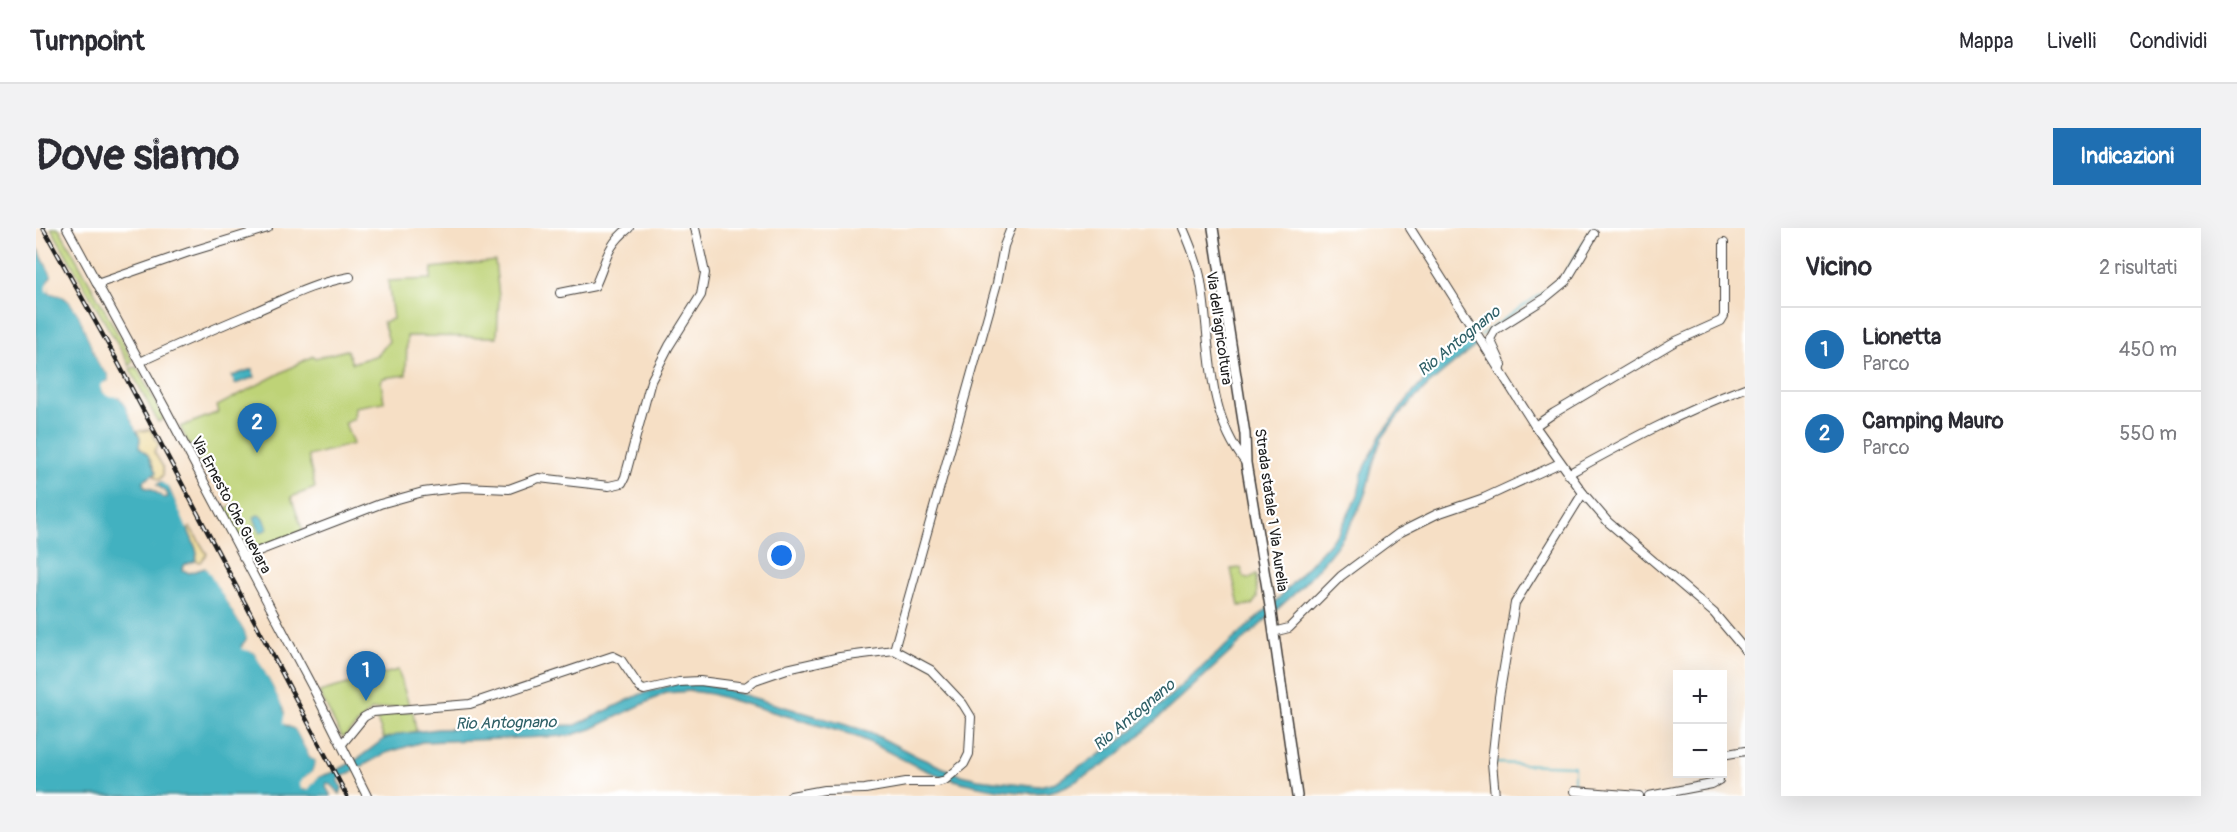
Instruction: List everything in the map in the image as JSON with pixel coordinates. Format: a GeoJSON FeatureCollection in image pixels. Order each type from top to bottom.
{"type":"FeatureCollection","features":[{"type":"Feature","properties":{"kind":"main road","name":"Strada statale 1 Via Aurelia"},"geometry":{"type":"LineString","coordinates":[[1213,228],[1297,796]]}},
{"type":"Feature","properties":{"kind":"street","name":"Via Ernesto Che Guevara"},"geometry":{"type":"LineString","coordinates":[[67,228],[342,744],[367,796]]}},
{"type":"Feature","properties":{"kind":"street"},"geometry":{"type":"LineString","coordinates":[[97,284],[268,228]]}},
{"type":"Feature","properties":{"kind":"street"},"geometry":{"type":"LineString","coordinates":[[560,293],[595,286],[605,262],[605,256],[614,242],[629,228]]}},
{"type":"Feature","properties":{"kind":"street"},"geometry":{"type":"LineString","coordinates":[[243,557],[380,504],[423,492],[463,487],[509,489],[539,478],[609,486],[619,485],[625,477],[651,381],[669,346],[701,295],[705,273],[695,228]]}},
{"type":"Feature","properties":{"kind":"street"},"geometry":{"type":"LineString","coordinates":[[894,650],[997,283],[1004,246],[1011,228]]}},
{"type":"Feature","properties":{"kind":"street","name":"Via dell'agricoltura"},"geometry":{"type":"LineString","coordinates":[[1183,228],[1192,248],[1199,275],[1210,379],[1224,424],[1246,463]]}},
{"type":"Feature","properties":{"kind":"street"},"geometry":{"type":"LineString","coordinates":[[1410,228],[1535,426],[1583,493],[1608,522],[1714,613],[1745,650]]}},
{"type":"Feature","properties":{"kind":"street"},"geometry":{"type":"LineString","coordinates":[[1500,371],[1502,365],[1490,339],[1495,330],[1544,299],[1566,281],[1594,234]]}},
{"type":"Feature","properties":{"kind":"street"},"geometry":{"type":"LineString","coordinates":[[1535,426],[1674,342],[1721,321],[1724,316],[1724,243]]}},
{"type":"Feature","properties":{"kind":"street"},"geometry":{"type":"LineString","coordinates":[[140,362],[305,288],[350,278]]}},
{"type":"Feature","properties":{"kind":"street"},"geometry":{"type":"LineString","coordinates":[[1568,474],[1651,429],[1714,399],[1745,388]]}},
{"type":"Feature","properties":{"kind":"street"},"geometry":{"type":"LineString","coordinates":[[1273,630],[1289,628],[1341,576],[1399,533],[1437,514],[1484,498],[1560,463]]}},
{"type":"Feature","properties":{"kind":"street"},"geometry":{"type":"LineString","coordinates":[[1494,796],[1493,751],[1499,697],[1515,603],[1583,493]]}},
{"type":"Feature","properties":{"kind":"street"},"geometry":{"type":"LineString","coordinates":[[342,744],[364,717],[373,712],[470,704],[613,656],[621,660],[640,688],[644,690],[679,682],[700,681],[746,687],[788,669],[840,657],[894,650],[931,670],[963,704],[971,717],[969,754],[957,770],[945,780],[906,782],[865,792],[824,790],[790,796]]}},
{"type":"Feature","properties":{"kind":"street"},"geometry":{"type":"LineString","coordinates":[[1727,754],[1745,752]]}},
{"type":"Feature","properties":{"kind":"street"},"geometry":{"type":"LineString","coordinates":[[1649,796],[1712,784],[1719,778]]}},
{"type":"Feature","properties":{"kind":"street"},"geometry":{"type":"LineString","coordinates":[[1575,791],[1639,796]]}},
{"type":"Feature","properties":{"kind":"green space"},"geometry":{"type":"Polygon","coordinates":[[[51,228],[59,228],[133,361],[130,366],[51,228]]]}},
{"type":"Feature","properties":{"kind":"green space"},"geometry":{"type":"Polygon","coordinates":[[[495,261],[499,297],[497,337],[407,336],[406,375],[383,378],[381,382],[384,402],[355,407],[354,419],[345,423],[353,444],[308,456],[315,488],[291,497],[303,531],[244,554],[221,511],[234,504],[211,464],[202,468],[180,427],[219,412],[217,406],[313,356],[315,358],[347,350],[352,363],[378,355],[389,341],[383,322],[393,319],[388,281],[431,279],[432,268],[495,261]]]}},
{"type":"Feature","properties":{"kind":"green space"},"geometry":{"type":"Polygon","coordinates":[[[135,367],[164,419],[158,422],[130,369],[135,367]]]}},
{"type":"Feature","properties":{"kind":"green space"},"geometry":{"type":"Polygon","coordinates":[[[1241,568],[1244,578],[1249,579],[1256,574],[1257,598],[1252,605],[1239,606],[1231,569],[1241,568]]]}},
{"type":"Feature","properties":{"kind":"green space"},"geometry":{"type":"Polygon","coordinates":[[[398,670],[409,705],[372,710],[344,737],[341,736],[319,692],[398,670]]]}},
{"type":"Feature","properties":{"kind":"green space"},"geometry":{"type":"Polygon","coordinates":[[[413,711],[416,731],[384,739],[375,714],[413,711]]]}},
{"type":"Feature","properties":{"kind":"sand"},"geometry":{"type":"Polygon","coordinates":[[[150,429],[159,445],[154,452],[163,467],[163,475],[159,480],[154,476],[155,471],[150,458],[138,445],[140,441],[136,430],[150,429]]]}},
{"type":"Feature","properties":{"kind":"sand"},"geometry":{"type":"Polygon","coordinates":[[[190,527],[207,554],[201,562],[195,561],[197,554],[187,529],[190,527]]]}},
{"type":"Feature","properties":{"kind":"water"},"geometry":{"type":"Polygon","coordinates":[[[36,246],[52,276],[48,281],[49,293],[62,296],[70,302],[79,315],[99,365],[109,375],[109,381],[105,382],[103,392],[119,397],[123,401],[140,438],[139,447],[148,455],[156,473],[143,481],[144,487],[164,498],[168,497],[167,493],[157,485],[161,482],[167,484],[180,510],[197,554],[195,561],[184,565],[183,570],[189,573],[208,569],[245,632],[247,639],[241,646],[254,652],[280,700],[285,712],[285,725],[295,729],[310,757],[316,761],[312,772],[303,779],[302,789],[306,790],[318,777],[334,772],[356,760],[384,739],[399,734],[438,729],[576,725],[641,694],[678,683],[707,684],[870,732],[918,757],[958,774],[978,779],[1039,786],[1056,782],[1114,746],[1277,600],[1339,532],[1358,495],[1362,474],[1380,436],[1406,401],[1434,369],[1473,337],[1477,345],[1426,387],[1383,437],[1359,509],[1335,548],[1305,583],[1118,755],[1057,790],[1033,793],[1016,792],[962,782],[928,771],[852,735],[711,694],[691,691],[666,693],[591,729],[568,736],[422,742],[386,753],[338,779],[342,788],[340,794],[327,783],[326,787],[331,796],[36,796],[36,246]]]}},
{"type":"Feature","properties":{"kind":"water"},"geometry":{"type":"Polygon","coordinates":[[[252,369],[255,377],[235,384],[232,376],[252,369]]]}},
{"type":"Feature","properties":{"kind":"water"},"geometry":{"type":"Polygon","coordinates":[[[258,515],[264,518],[268,529],[260,533],[254,517],[258,515]]]}},
{"type":"Feature","properties":{"kind":"pier"},"geometry":{"type":"Polygon","coordinates":[[[36,243],[55,275],[49,290],[70,297],[81,314],[101,363],[111,374],[111,382],[105,385],[105,391],[120,395],[125,399],[140,431],[136,430],[123,401],[119,397],[107,396],[103,392],[101,386],[109,381],[109,375],[99,365],[79,315],[65,297],[46,291],[46,285],[52,276],[36,243]]]}},
{"type":"Feature","properties":{"kind":"pier"},"geometry":{"type":"Polygon","coordinates":[[[161,479],[172,487],[190,527],[187,529],[170,489],[159,480],[161,479]]]}},
{"type":"Feature","properties":{"kind":"pier"},"geometry":{"type":"Polygon","coordinates":[[[204,565],[210,567],[248,631],[250,639],[244,647],[256,650],[276,685],[288,712],[286,722],[297,727],[312,755],[319,760],[317,770],[305,780],[304,786],[306,787],[316,774],[331,770],[318,777],[308,790],[301,789],[300,784],[302,779],[312,772],[316,761],[310,757],[295,729],[283,723],[285,712],[273,687],[254,652],[241,649],[247,639],[245,632],[204,565]]]}},
{"type":"Feature","properties":{"kind":"waterway","name":"Rio Antognano"},"geometry":{"type":"LineString","coordinates":[[1481,335],[1561,280],[1593,228]]}},
{"type":"Feature","properties":{"kind":"waterway"},"geometry":{"type":"LineString","coordinates":[[1494,763],[1574,766],[1574,788]]}},
{"type":"Feature","properties":{"kind":"railway"},"geometry":{"type":"LineString","coordinates":[[43,228],[114,355],[347,796]]}},
{"type":"Feature","properties":{"kind":"place","name":"Camping Mauro"},"geometry":{"type":"Point","coordinates":[257,453]}},
{"type":"Feature","properties":{"kind":"place","name":"Lionetta"},"geometry":{"type":"Point","coordinates":[366,701]}}]}
